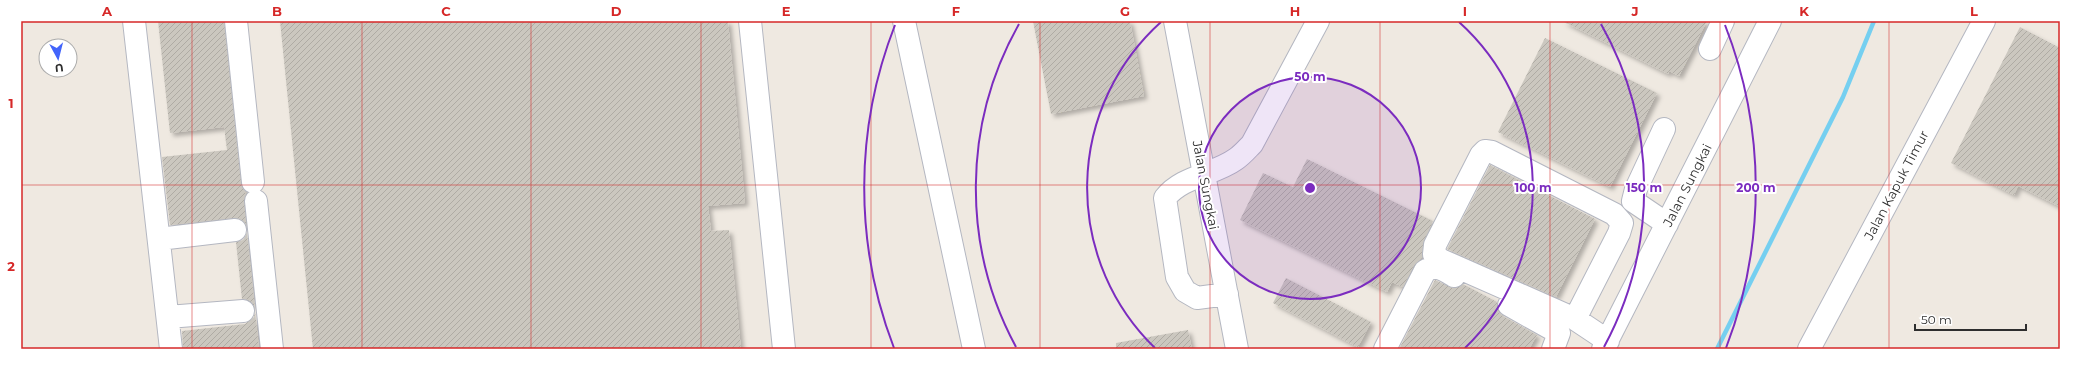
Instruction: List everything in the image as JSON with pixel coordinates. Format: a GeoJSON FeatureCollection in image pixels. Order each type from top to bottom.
{"type":"FeatureCollection","features":[{"type":"Feature","properties":{"kind":"street"},"geometry":{"type":"LineString","coordinates":[[134,21],[171,349]]}},
{"type":"Feature","properties":{"kind":"street"},"geometry":{"type":"LineString","coordinates":[[236,21],[255,191],[247,228],[256,309],[272,349]]}},
{"type":"Feature","properties":{"kind":"street"},"geometry":{"type":"LineString","coordinates":[[750,21],[784,349]]}},
{"type":"Feature","properties":{"kind":"street"},"geometry":{"type":"LineString","coordinates":[[904,21],[974,349]]}},
{"type":"Feature","properties":{"kind":"street","name":"Jalan Sungkai"},"geometry":{"type":"LineString","coordinates":[[1174,21],[1237,349]]}},
{"type":"Feature","properties":{"kind":"street"},"geometry":{"type":"LineString","coordinates":[[1227,294],[1198,298],[1185,291],[1177,277],[1165,198],[1171,190],[1235,160],[1252,144],[1318,21]]}},
{"type":"Feature","properties":{"kind":"street"},"geometry":{"type":"LineString","coordinates":[[1710,49],[1723,21]]}},
{"type":"Feature","properties":{"kind":"street","name":"Jalan Sungkai"},"geometry":{"type":"LineString","coordinates":[[1606,345],[1770,21]]}},
{"type":"Feature","properties":{"kind":"street","name":"Jalan Kapuk Timur"},"geometry":{"type":"LineString","coordinates":[[1809,349],[1984,21]]}},
{"type":"Feature","properties":{"kind":"street"},"geometry":{"type":"LineString","coordinates":[[1664,130],[1636,189],[1633,201],[1666,224]]}},
{"type":"Feature","properties":{"kind":"street"},"geometry":{"type":"LineString","coordinates":[[1575,319],[1619,233],[1622,222],[1614,214],[1492,152],[1485,151],[1480,155],[1435,245],[1434,254],[1441,260],[1575,319],[1606,345]]}},
{"type":"Feature","properties":{"kind":"street"},"geometry":{"type":"LineString","coordinates":[[159,238],[247,228]]}},
{"type":"Feature","properties":{"kind":"street"},"geometry":{"type":"LineString","coordinates":[[1385,349],[1425,271],[1430,267],[1438,267],[1555,329],[1559,333],[1553,349]]}},
{"type":"Feature","properties":{"kind":"street"},"geometry":{"type":"LineString","coordinates":[[168,317],[256,309]]}},
{"type":"Feature","properties":{"kind":"building"},"geometry":{"type":"Polygon","coordinates":[[[158,21],[224,21],[241,183],[245,191],[246,225],[240,219],[234,218],[170,225],[162,157],[227,150],[224,127],[170,133],[158,21]]]}},
{"type":"Feature","properties":{"kind":"building"},"geometry":{"type":"Polygon","coordinates":[[[280,21],[728,21],[745,203],[708,206],[711,231],[729,230],[741,349],[313,349],[280,21]]]}},
{"type":"Feature","properties":{"kind":"building"},"geometry":{"type":"Polygon","coordinates":[[[1033,21],[1130,21],[1144,96],[1051,114],[1033,21]]]}},
{"type":"Feature","properties":{"kind":"building"},"geometry":{"type":"Polygon","coordinates":[[[1562,21],[1707,21],[1679,76],[1669,71],[1668,74],[1562,21]]]}},
{"type":"Feature","properties":{"kind":"building"},"geometry":{"type":"Polygon","coordinates":[[[2020,27],[2060,48],[2060,207],[2018,186],[2014,195],[1951,163],[2020,27]]]}},
{"type":"Feature","properties":{"kind":"building"},"geometry":{"type":"Polygon","coordinates":[[[1545,38],[1657,93],[1610,187],[1498,132],[1545,38]]]}},
{"type":"Feature","properties":{"kind":"building"},"geometry":{"type":"Polygon","coordinates":[[[1307,159],[1433,221],[1423,243],[1422,258],[1414,265],[1403,287],[1392,282],[1387,292],[1240,220],[1263,173],[1293,187],[1307,159]]]}},
{"type":"Feature","properties":{"kind":"building"},"geometry":{"type":"Polygon","coordinates":[[[1490,165],[1595,219],[1556,297],[1447,249],[1490,165]]]}},
{"type":"Feature","properties":{"kind":"building"},"geometry":{"type":"Polygon","coordinates":[[[247,233],[255,309],[249,300],[242,299],[236,242],[243,240],[247,233]]]}},
{"type":"Feature","properties":{"kind":"building"},"geometry":{"type":"Polygon","coordinates":[[[1286,278],[1371,322],[1358,347],[1273,303],[1286,278]]]}},
{"type":"Feature","properties":{"kind":"building"},"geometry":{"type":"Polygon","coordinates":[[[1435,280],[1453,288],[1463,284],[1497,302],[1498,311],[1503,316],[1537,335],[1529,349],[1399,349],[1435,280]]]}},
{"type":"Feature","properties":{"kind":"building"},"geometry":{"type":"Polygon","coordinates":[[[255,311],[259,349],[183,349],[182,331],[245,324],[254,317],[255,311]]]}},
{"type":"Feature","properties":{"kind":"building"},"geometry":{"type":"Polygon","coordinates":[[[1188,330],[1192,349],[1116,349],[1116,343],[1188,330]]]}},
{"type":"Feature","properties":{"kind":"waterway"},"geometry":{"type":"LineString","coordinates":[[1717,349],[1843,97],[1874,21]]}}]}
